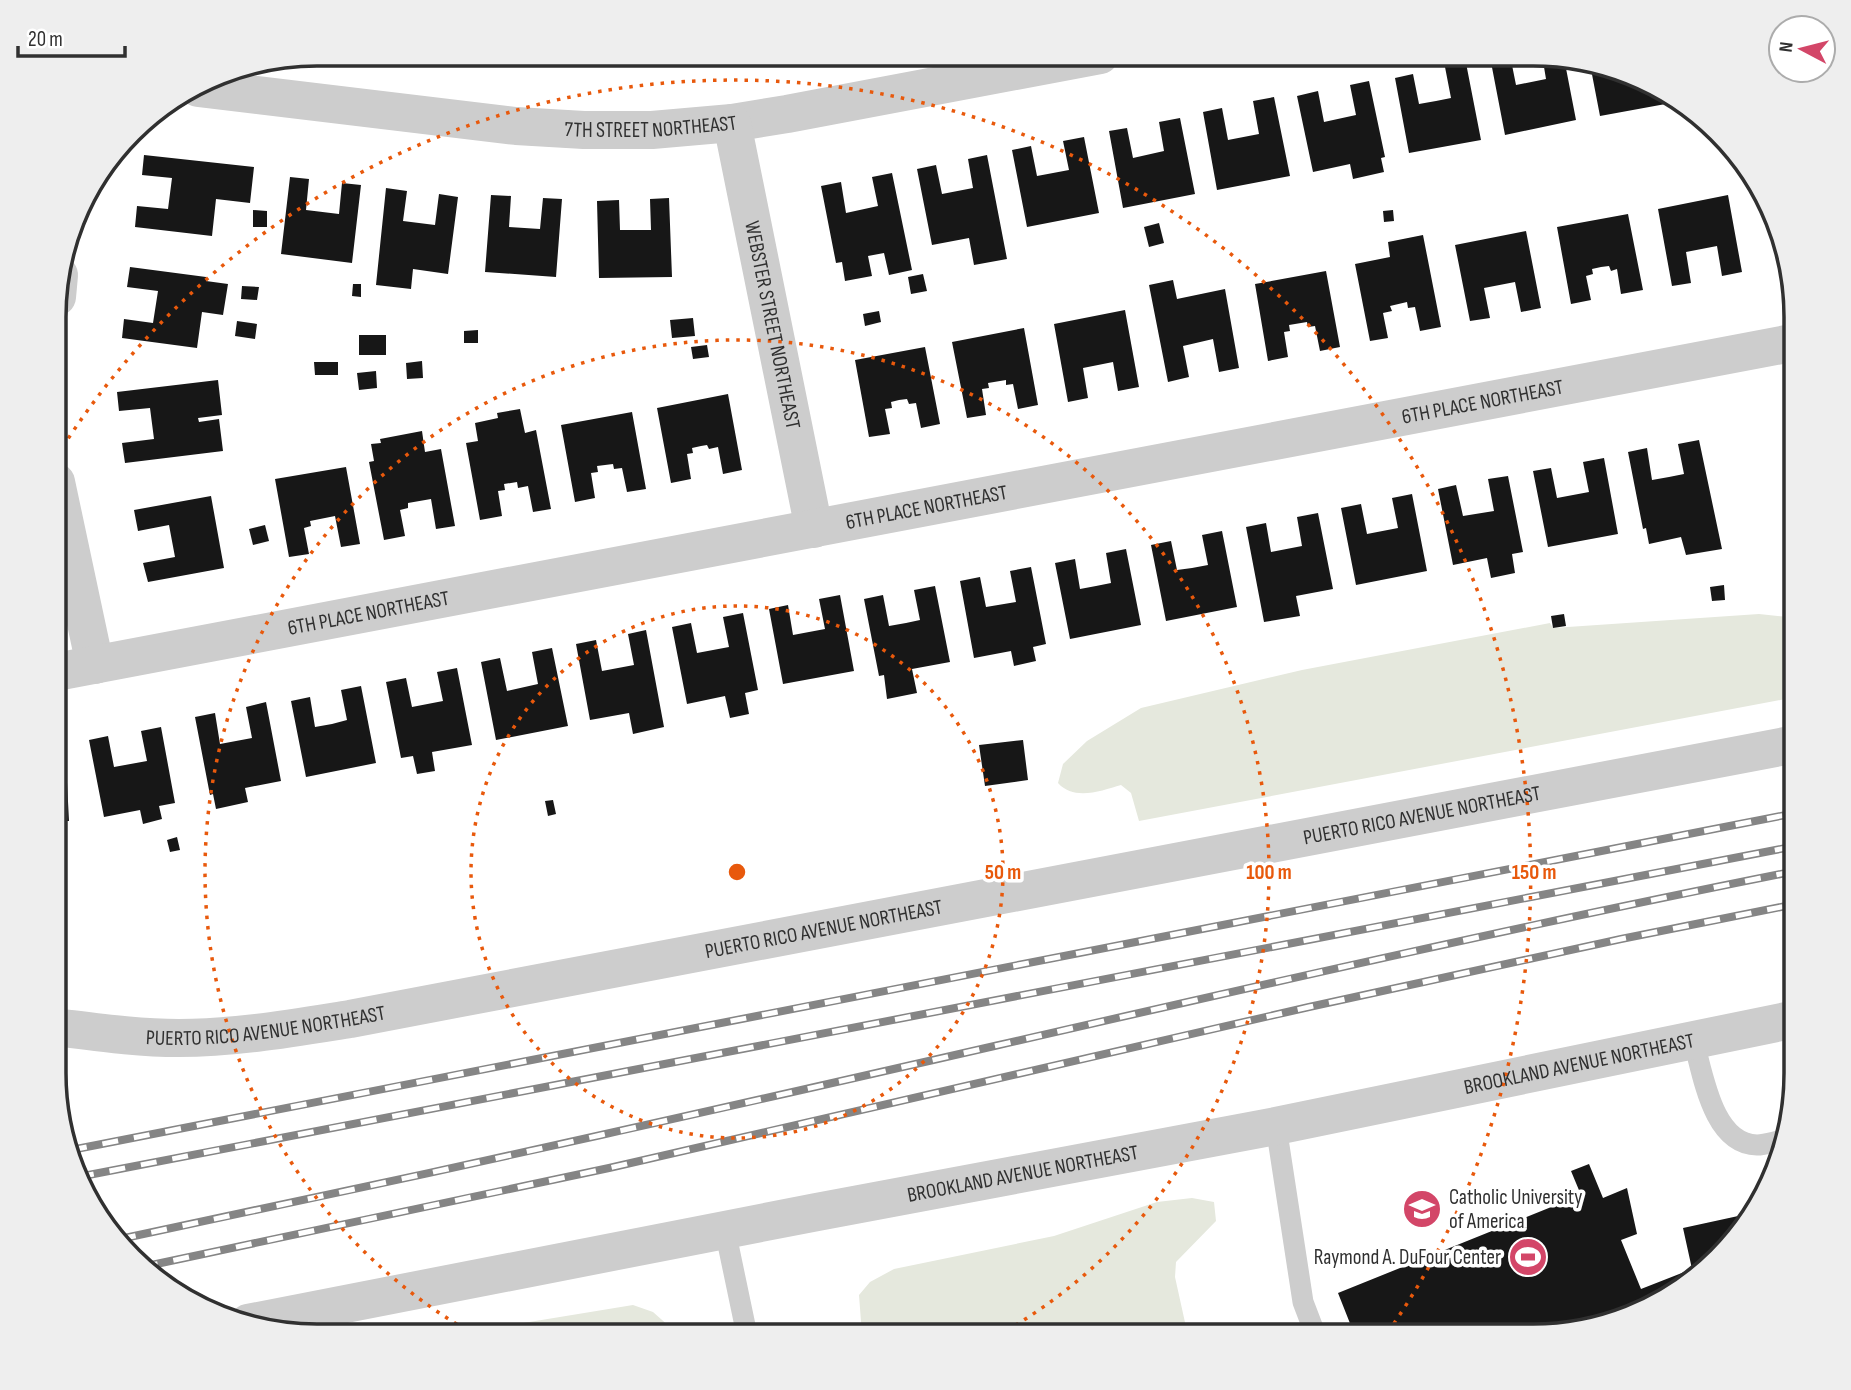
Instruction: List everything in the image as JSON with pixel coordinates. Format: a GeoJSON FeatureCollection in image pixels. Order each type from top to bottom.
{"type":"FeatureCollection","features":[{"type":"Feature","properties":{"kind":"street","name":"7TH STREET NORTHEAST"},"geometry":{"type":"LineString","coordinates":[[213,90],[566,130],[652,130],[732,122],[831,106],[1042,66]]}},
{"type":"Feature","properties":{"kind":"street","name":"WEBSTER STREET NORTHEAST"},"geometry":{"type":"LineString","coordinates":[[732,122],[814,529]]}},
{"type":"Feature","properties":{"kind":"street","name":"6TH PLACE NORTHEAST"},"geometry":{"type":"LineString","coordinates":[[66,670],[1784,344]]}},
{"type":"Feature","properties":{"kind":"street"},"geometry":{"type":"LineString","coordinates":[[66,529],[95,665]]}},
{"type":"Feature","properties":{"kind":"street","name":"PUERTO RICO AVENUE NORTHEAST"},"geometry":{"type":"LineString","coordinates":[[66,1028],[133,1037],[180,1038],[247,1035],[350,1019],[1784,746]]}},
{"type":"Feature","properties":{"kind":"street","name":"BROOKLAND AVENUE NORTHEAST"},"geometry":{"type":"LineString","coordinates":[[269,1319],[1276,1126],[1784,1021]]}},
{"type":"Feature","properties":{"kind":"lane"},"geometry":{"type":"LineString","coordinates":[[1693,1039],[1714,1112],[1731,1136],[1756,1145],[1775,1142]]}},
{"type":"Feature","properties":{"kind":"lane"},"geometry":{"type":"LineString","coordinates":[[1276,1126],[1303,1302],[1311,1324]]}},
{"type":"Feature","properties":{"kind":"lane"},"geometry":{"type":"LineString","coordinates":[[725,1230],[745,1324]]}},
{"type":"Feature","properties":{"kind":"shaded area"},"geometry":{"type":"Polygon","coordinates":[[[1759,614],[1784,617],[1784,699],[1139,821],[1131,793],[1121,785],[1080,793],[1072,792],[1058,783],[1063,764],[1087,741],[1141,708],[1302,670],[1550,623],[1553,628],[1759,614]]]}},
{"type":"Feature","properties":{"kind":"shaded area"},"geometry":{"type":"Polygon","coordinates":[[[1192,1198],[1214,1202],[1216,1221],[1176,1262],[1175,1277],[1185,1324],[861,1324],[859,1295],[870,1282],[894,1269],[1054,1236],[1157,1202],[1192,1198]]]}},
{"type":"Feature","properties":{"kind":"shaded area"},"geometry":{"type":"Polygon","coordinates":[[[633,1305],[653,1312],[667,1324],[517,1324],[633,1305]]]}},
{"type":"Feature","properties":{"kind":"building"},"geometry":{"type":"Polygon","coordinates":[[[1467,66],[1481,140],[1409,153],[1395,78],[1413,74],[1419,104],[1451,98],[1445,67],[1467,66]]]}},
{"type":"Feature","properties":{"kind":"building"},"geometry":{"type":"Polygon","coordinates":[[[1492,66],[1512,66],[1516,85],[1546,79],[1544,67],[1566,69],[1576,120],[1505,135],[1492,66]]]}},
{"type":"Feature","properties":{"kind":"building"},"geometry":{"type":"Polygon","coordinates":[[[1592,73],[1644,92],[1665,104],[1600,116],[1592,73]]]}},
{"type":"Feature","properties":{"kind":"building"},"geometry":{"type":"Polygon","coordinates":[[[1369,81],[1385,157],[1381,158],[1384,172],[1353,179],[1350,164],[1313,172],[1297,96],[1318,91],[1324,122],[1356,115],[1350,85],[1369,81]]]}},
{"type":"Feature","properties":{"kind":"building"},"geometry":{"type":"Polygon","coordinates":[[[1274,97],[1290,176],[1217,190],[1203,112],[1222,108],[1228,140],[1259,134],[1253,101],[1274,97]]]}},
{"type":"Feature","properties":{"kind":"building"},"geometry":{"type":"Polygon","coordinates":[[[1180,118],[1195,194],[1123,208],[1109,131],[1127,128],[1133,158],[1164,151],[1159,122],[1180,118]]]}},
{"type":"Feature","properties":{"kind":"building"},"geometry":{"type":"Polygon","coordinates":[[[1084,137],[1099,213],[1027,227],[1012,150],[1031,146],[1037,176],[1069,170],[1063,141],[1084,137]]]}},
{"type":"Feature","properties":{"kind":"building"},"geometry":{"type":"Polygon","coordinates":[[[144,155],[254,167],[250,203],[216,199],[212,236],[135,227],[137,206],[168,209],[172,178],[142,175],[144,155]]]}},
{"type":"Feature","properties":{"kind":"building"},"geometry":{"type":"Polygon","coordinates":[[[987,155],[1007,259],[974,265],[969,238],[932,245],[917,169],[936,165],[942,194],[973,188],[968,159],[987,155]]]}},
{"type":"Feature","properties":{"kind":"building"},"geometry":{"type":"Polygon","coordinates":[[[892,173],[912,270],[889,275],[884,253],[868,256],[872,276],[845,281],[842,262],[836,263],[821,186],[841,182],[846,213],[878,206],[872,177],[892,173]]]}},
{"type":"Feature","properties":{"kind":"building"},"geometry":{"type":"Polygon","coordinates":[[[290,177],[309,179],[306,210],[339,214],[342,183],[361,185],[352,263],[281,254],[290,177]]]}},
{"type":"Feature","properties":{"kind":"building"},"geometry":{"type":"Polygon","coordinates":[[[386,188],[407,191],[403,221],[435,225],[439,194],[458,197],[448,274],[413,269],[411,289],[376,285],[386,188]]]}},
{"type":"Feature","properties":{"kind":"building"},"geometry":{"type":"Polygon","coordinates":[[[491,195],[511,196],[509,227],[540,229],[543,198],[562,199],[556,277],[485,272],[491,195]]]}},
{"type":"Feature","properties":{"kind":"building"},"geometry":{"type":"Polygon","coordinates":[[[1728,195],[1742,272],[1722,276],[1717,246],[1686,252],[1691,283],[1672,286],[1658,209],[1728,195]]]}},
{"type":"Feature","properties":{"kind":"building"},"geometry":{"type":"Polygon","coordinates":[[[669,198],[672,277],[599,278],[597,201],[619,200],[620,230],[651,230],[650,199],[669,198]]]}},
{"type":"Feature","properties":{"kind":"building"},"geometry":{"type":"Polygon","coordinates":[[[253,210],[267,211],[267,227],[253,227],[253,210]]]}},
{"type":"Feature","properties":{"kind":"building"},"geometry":{"type":"Polygon","coordinates":[[[1393,210],[1394,221],[1384,222],[1383,211],[1393,210]]]}},
{"type":"Feature","properties":{"kind":"building"},"geometry":{"type":"Polygon","coordinates":[[[1628,214],[1643,290],[1621,294],[1617,269],[1611,271],[1609,266],[1601,267],[1592,269],[1593,274],[1586,276],[1591,300],[1571,304],[1557,227],[1628,214]]]}},
{"type":"Feature","properties":{"kind":"building"},"geometry":{"type":"Polygon","coordinates":[[[1159,223],[1164,243],[1149,247],[1144,227],[1159,223]]]}},
{"type":"Feature","properties":{"kind":"building"},"geometry":{"type":"Polygon","coordinates":[[[1526,231],[1541,308],[1521,312],[1515,282],[1484,288],[1490,318],[1470,321],[1455,245],[1526,231]]]}},
{"type":"Feature","properties":{"kind":"building"},"geometry":{"type":"Polygon","coordinates":[[[1423,235],[1441,327],[1420,331],[1415,307],[1408,308],[1407,302],[1390,306],[1392,311],[1383,313],[1388,338],[1370,341],[1355,264],[1390,257],[1388,242],[1423,235]]]}},
{"type":"Feature","properties":{"kind":"building"},"geometry":{"type":"Polygon","coordinates":[[[130,267],[206,277],[206,281],[228,284],[223,315],[202,312],[197,348],[122,338],[124,319],[153,323],[158,291],[127,287],[130,267]]]}},
{"type":"Feature","properties":{"kind":"building"},"geometry":{"type":"Polygon","coordinates":[[[1326,271],[1340,347],[1320,351],[1315,326],[1308,327],[1307,322],[1289,325],[1290,331],[1284,332],[1288,357],[1268,361],[1255,284],[1326,271]]]}},
{"type":"Feature","properties":{"kind":"building"},"geometry":{"type":"Polygon","coordinates":[[[923,274],[927,291],[911,294],[908,277],[923,274]]]}},
{"type":"Feature","properties":{"kind":"building"},"geometry":{"type":"Polygon","coordinates":[[[1173,280],[1177,299],[1225,289],[1239,368],[1219,372],[1213,339],[1183,346],[1189,377],[1168,382],[1149,285],[1173,280]]]}},
{"type":"Feature","properties":{"kind":"building"},"geometry":{"type":"Polygon","coordinates":[[[353,284],[361,284],[361,297],[352,296],[353,284]]]}},
{"type":"Feature","properties":{"kind":"building"},"geometry":{"type":"Polygon","coordinates":[[[242,286],[259,287],[257,300],[241,299],[242,286]]]}},
{"type":"Feature","properties":{"kind":"building"},"geometry":{"type":"Polygon","coordinates":[[[1125,310],[1139,387],[1118,391],[1113,362],[1083,368],[1088,398],[1068,402],[1054,324],[1125,310]]]}},
{"type":"Feature","properties":{"kind":"building"},"geometry":{"type":"Polygon","coordinates":[[[879,311],[881,322],[865,326],[863,314],[879,311]]]}},
{"type":"Feature","properties":{"kind":"building"},"geometry":{"type":"Polygon","coordinates":[[[693,318],[695,336],[672,338],[670,320],[693,318]]]}},
{"type":"Feature","properties":{"kind":"building"},"geometry":{"type":"Polygon","coordinates":[[[237,321],[257,324],[255,339],[235,336],[237,321]]]}},
{"type":"Feature","properties":{"kind":"building"},"geometry":{"type":"Polygon","coordinates":[[[1024,328],[1038,405],[1018,409],[1013,384],[1006,385],[1006,380],[988,383],[989,388],[982,389],[986,415],[967,418],[952,342],[1024,328]]]}},
{"type":"Feature","properties":{"kind":"building"},"geometry":{"type":"Polygon","coordinates":[[[478,330],[478,343],[464,343],[464,331],[478,330]]]}},
{"type":"Feature","properties":{"kind":"building"},"geometry":{"type":"Polygon","coordinates":[[[359,335],[386,335],[386,355],[359,355],[359,335]]]}},
{"type":"Feature","properties":{"kind":"building"},"geometry":{"type":"Polygon","coordinates":[[[707,345],[709,357],[693,359],[691,347],[707,345]]]}},
{"type":"Feature","properties":{"kind":"building"},"geometry":{"type":"Polygon","coordinates":[[[925,347],[940,424],[921,428],[916,403],[909,404],[907,399],[899,400],[891,402],[892,408],[885,409],[890,434],[869,437],[855,360],[925,347]]]}},
{"type":"Feature","properties":{"kind":"building"},"geometry":{"type":"Polygon","coordinates":[[[422,361],[423,378],[407,379],[406,363],[422,361]]]}},
{"type":"Feature","properties":{"kind":"building"},"geometry":{"type":"Polygon","coordinates":[[[314,362],[338,362],[338,375],[315,375],[314,362]]]}},
{"type":"Feature","properties":{"kind":"building"},"geometry":{"type":"Polygon","coordinates":[[[376,371],[377,388],[359,390],[357,373],[376,371]]]}},
{"type":"Feature","properties":{"kind":"building"},"geometry":{"type":"Polygon","coordinates":[[[218,380],[222,415],[198,418],[199,422],[219,419],[223,451],[125,463],[122,443],[154,439],[150,408],[119,411],[117,392],[218,380]]]}},
{"type":"Feature","properties":{"kind":"building"},"geometry":{"type":"Polygon","coordinates":[[[728,394],[742,470],[723,474],[718,447],[709,449],[707,445],[701,446],[692,448],[693,453],[687,454],[691,479],[671,483],[657,408],[728,394]]]}},
{"type":"Feature","properties":{"kind":"building"},"geometry":{"type":"Polygon","coordinates":[[[520,409],[525,433],[536,430],[551,509],[533,512],[528,486],[518,488],[517,482],[504,484],[505,490],[498,491],[502,516],[480,520],[466,443],[478,441],[475,423],[498,418],[497,413],[520,409]]]}},
{"type":"Feature","properties":{"kind":"building"},"geometry":{"type":"Polygon","coordinates":[[[632,412],[646,489],[627,492],[622,468],[614,469],[613,464],[597,466],[598,472],[591,473],[595,498],[575,502],[561,425],[632,412]]]}},
{"type":"Feature","properties":{"kind":"building"},"geometry":{"type":"Polygon","coordinates":[[[422,431],[425,452],[441,449],[455,526],[436,529],[431,499],[408,503],[408,508],[400,510],[405,536],[384,540],[369,462],[374,461],[371,444],[381,443],[380,439],[422,431]]]}},
{"type":"Feature","properties":{"kind":"building"},"geometry":{"type":"Polygon","coordinates":[[[1699,440],[1722,549],[1686,555],[1681,537],[1649,544],[1646,528],[1643,529],[1628,452],[1647,448],[1652,480],[1684,474],[1678,444],[1699,440]]]}},
{"type":"Feature","properties":{"kind":"building"},"geometry":{"type":"Polygon","coordinates":[[[1604,458],[1618,534],[1548,547],[1533,471],[1551,468],[1557,498],[1589,492],[1583,462],[1604,458]]]}},
{"type":"Feature","properties":{"kind":"building"},"geometry":{"type":"Polygon","coordinates":[[[346,467],[360,544],[341,547],[335,516],[310,521],[311,526],[304,528],[309,554],[289,557],[275,479],[346,467]]]}},
{"type":"Feature","properties":{"kind":"building"},"geometry":{"type":"Polygon","coordinates":[[[1508,476],[1523,552],[1512,554],[1515,573],[1491,578],[1487,558],[1453,565],[1438,489],[1456,485],[1463,516],[1494,511],[1488,479],[1508,476]]]}},
{"type":"Feature","properties":{"kind":"building"},"geometry":{"type":"Polygon","coordinates":[[[1412,494],[1427,571],[1356,585],[1341,508],[1361,504],[1367,534],[1398,528],[1392,498],[1412,494]]]}},
{"type":"Feature","properties":{"kind":"building"},"geometry":{"type":"Polygon","coordinates":[[[211,496],[224,568],[148,582],[143,563],[175,557],[169,525],[138,531],[134,510],[211,496]]]}},
{"type":"Feature","properties":{"kind":"building"},"geometry":{"type":"Polygon","coordinates":[[[1318,513],[1333,589],[1296,596],[1300,616],[1264,622],[1246,527],[1266,523],[1271,552],[1302,546],[1297,517],[1318,513]]]}},
{"type":"Feature","properties":{"kind":"building"},"geometry":{"type":"Polygon","coordinates":[[[265,525],[269,541],[253,545],[249,529],[265,525]]]}},
{"type":"Feature","properties":{"kind":"building"},"geometry":{"type":"Polygon","coordinates":[[[1222,531],[1237,607],[1166,621],[1151,545],[1171,541],[1177,570],[1208,565],[1202,535],[1222,531]]]}},
{"type":"Feature","properties":{"kind":"building"},"geometry":{"type":"Polygon","coordinates":[[[1126,549],[1141,625],[1070,639],[1055,563],[1075,559],[1080,589],[1096,586],[1111,583],[1106,553],[1126,549]]]}},
{"type":"Feature","properties":{"kind":"building"},"geometry":{"type":"Polygon","coordinates":[[[1031,567],[1046,644],[1033,647],[1036,661],[1014,666],[1011,651],[974,658],[960,581],[980,577],[986,607],[1016,602],[1010,571],[1031,567]]]}},
{"type":"Feature","properties":{"kind":"building"},"geometry":{"type":"Polygon","coordinates":[[[1724,585],[1725,600],[1712,601],[1710,587],[1724,585]]]}},
{"type":"Feature","properties":{"kind":"building"},"geometry":{"type":"Polygon","coordinates":[[[935,586],[950,662],[912,669],[917,693],[887,699],[884,675],[879,676],[864,599],[883,595],[889,626],[906,623],[920,620],[914,590],[935,586]]]}},
{"type":"Feature","properties":{"kind":"building"},"geometry":{"type":"Polygon","coordinates":[[[840,595],[854,671],[783,684],[769,609],[788,605],[793,635],[825,629],[819,599],[840,595]]]}},
{"type":"Feature","properties":{"kind":"building"},"geometry":{"type":"Polygon","coordinates":[[[743,613],[758,690],[745,693],[749,714],[730,718],[725,696],[687,704],[672,627],[691,623],[697,653],[729,647],[723,617],[743,613]]]}},
{"type":"Feature","properties":{"kind":"building"},"geometry":{"type":"Polygon","coordinates":[[[1564,614],[1566,626],[1553,628],[1551,616],[1564,614]]]}},
{"type":"Feature","properties":{"kind":"building"},"geometry":{"type":"Polygon","coordinates":[[[646,630],[664,727],[633,734],[629,713],[590,720],[576,644],[596,640],[602,671],[634,665],[628,634],[646,630]]]}},
{"type":"Feature","properties":{"kind":"building"},"geometry":{"type":"Polygon","coordinates":[[[552,648],[568,726],[496,740],[481,662],[500,658],[507,691],[538,684],[532,652],[552,648]]]}},
{"type":"Feature","properties":{"kind":"building"},"geometry":{"type":"Polygon","coordinates":[[[457,668],[472,745],[432,752],[435,771],[417,774],[413,756],[401,758],[386,682],[406,678],[412,707],[443,701],[437,672],[457,668]]]}},
{"type":"Feature","properties":{"kind":"building"},"geometry":{"type":"Polygon","coordinates":[[[361,686],[376,763],[306,777],[291,701],[310,697],[315,727],[332,724],[347,720],[341,690],[361,686]]]}},
{"type":"Feature","properties":{"kind":"building"},"geometry":{"type":"Polygon","coordinates":[[[266,702],[281,781],[245,788],[248,802],[216,809],[213,794],[210,795],[195,717],[215,713],[220,744],[252,738],[246,707],[266,702]]]}},
{"type":"Feature","properties":{"kind":"building"},"geometry":{"type":"Polygon","coordinates":[[[161,727],[175,803],[159,806],[162,819],[143,824],[140,810],[104,817],[89,740],[108,736],[114,767],[147,761],[141,731],[161,727]]]}},
{"type":"Feature","properties":{"kind":"building"},"geometry":{"type":"Polygon","coordinates":[[[1023,740],[1028,780],[985,786],[979,745],[1023,740]]]}},
{"type":"Feature","properties":{"kind":"building"},"geometry":{"type":"Polygon","coordinates":[[[66,762],[69,821],[66,821],[66,762]]]}},
{"type":"Feature","properties":{"kind":"building"},"geometry":{"type":"Polygon","coordinates":[[[553,800],[556,814],[548,816],[545,801],[553,800]]]}},
{"type":"Feature","properties":{"kind":"building"},"geometry":{"type":"Polygon","coordinates":[[[177,837],[180,850],[170,852],[167,840],[177,837]]]}},
{"type":"Feature","properties":{"kind":"building","name":"Raymond A. DuFour Center"},"geometry":{"type":"Polygon","coordinates":[[[1589,1164],[1603,1198],[1627,1188],[1637,1234],[1621,1240],[1641,1289],[1687,1271],[1644,1298],[1582,1319],[1533,1324],[1350,1324],[1338,1293],[1581,1195],[1571,1171],[1589,1164]]]}},
{"type":"Feature","properties":{"kind":"building","name":"Raymond A. DuFour Center"},"geometry":{"type":"Polygon","coordinates":[[[1739,1216],[1711,1250],[1692,1267],[1683,1228],[1739,1216]]]}},
{"type":"Feature","properties":{"kind":"railway"},"geometry":{"type":"LineString","coordinates":[[79,1149],[1784,815]]}},
{"type":"Feature","properties":{"kind":"railway"},"geometry":{"type":"LineString","coordinates":[[89,1175],[1784,848]]}},
{"type":"Feature","properties":{"kind":"railway"},"geometry":{"type":"LineString","coordinates":[[128,1237],[750,1102],[1496,933],[1784,873]]}},
{"type":"Feature","properties":{"kind":"railway"},"geometry":{"type":"LineString","coordinates":[[156,1264],[609,1168],[1309,1007],[1784,906]]}},
{"type":"Feature","properties":{"kind":"place","name":"Catholic University of America"},"geometry":{"type":"Point","coordinates":[1422,1209]}},
{"type":"Feature","properties":{"kind":"place","name":"Raymond A. DuFour Center"},"geometry":{"type":"Point","coordinates":[1528,1257]}}]}
